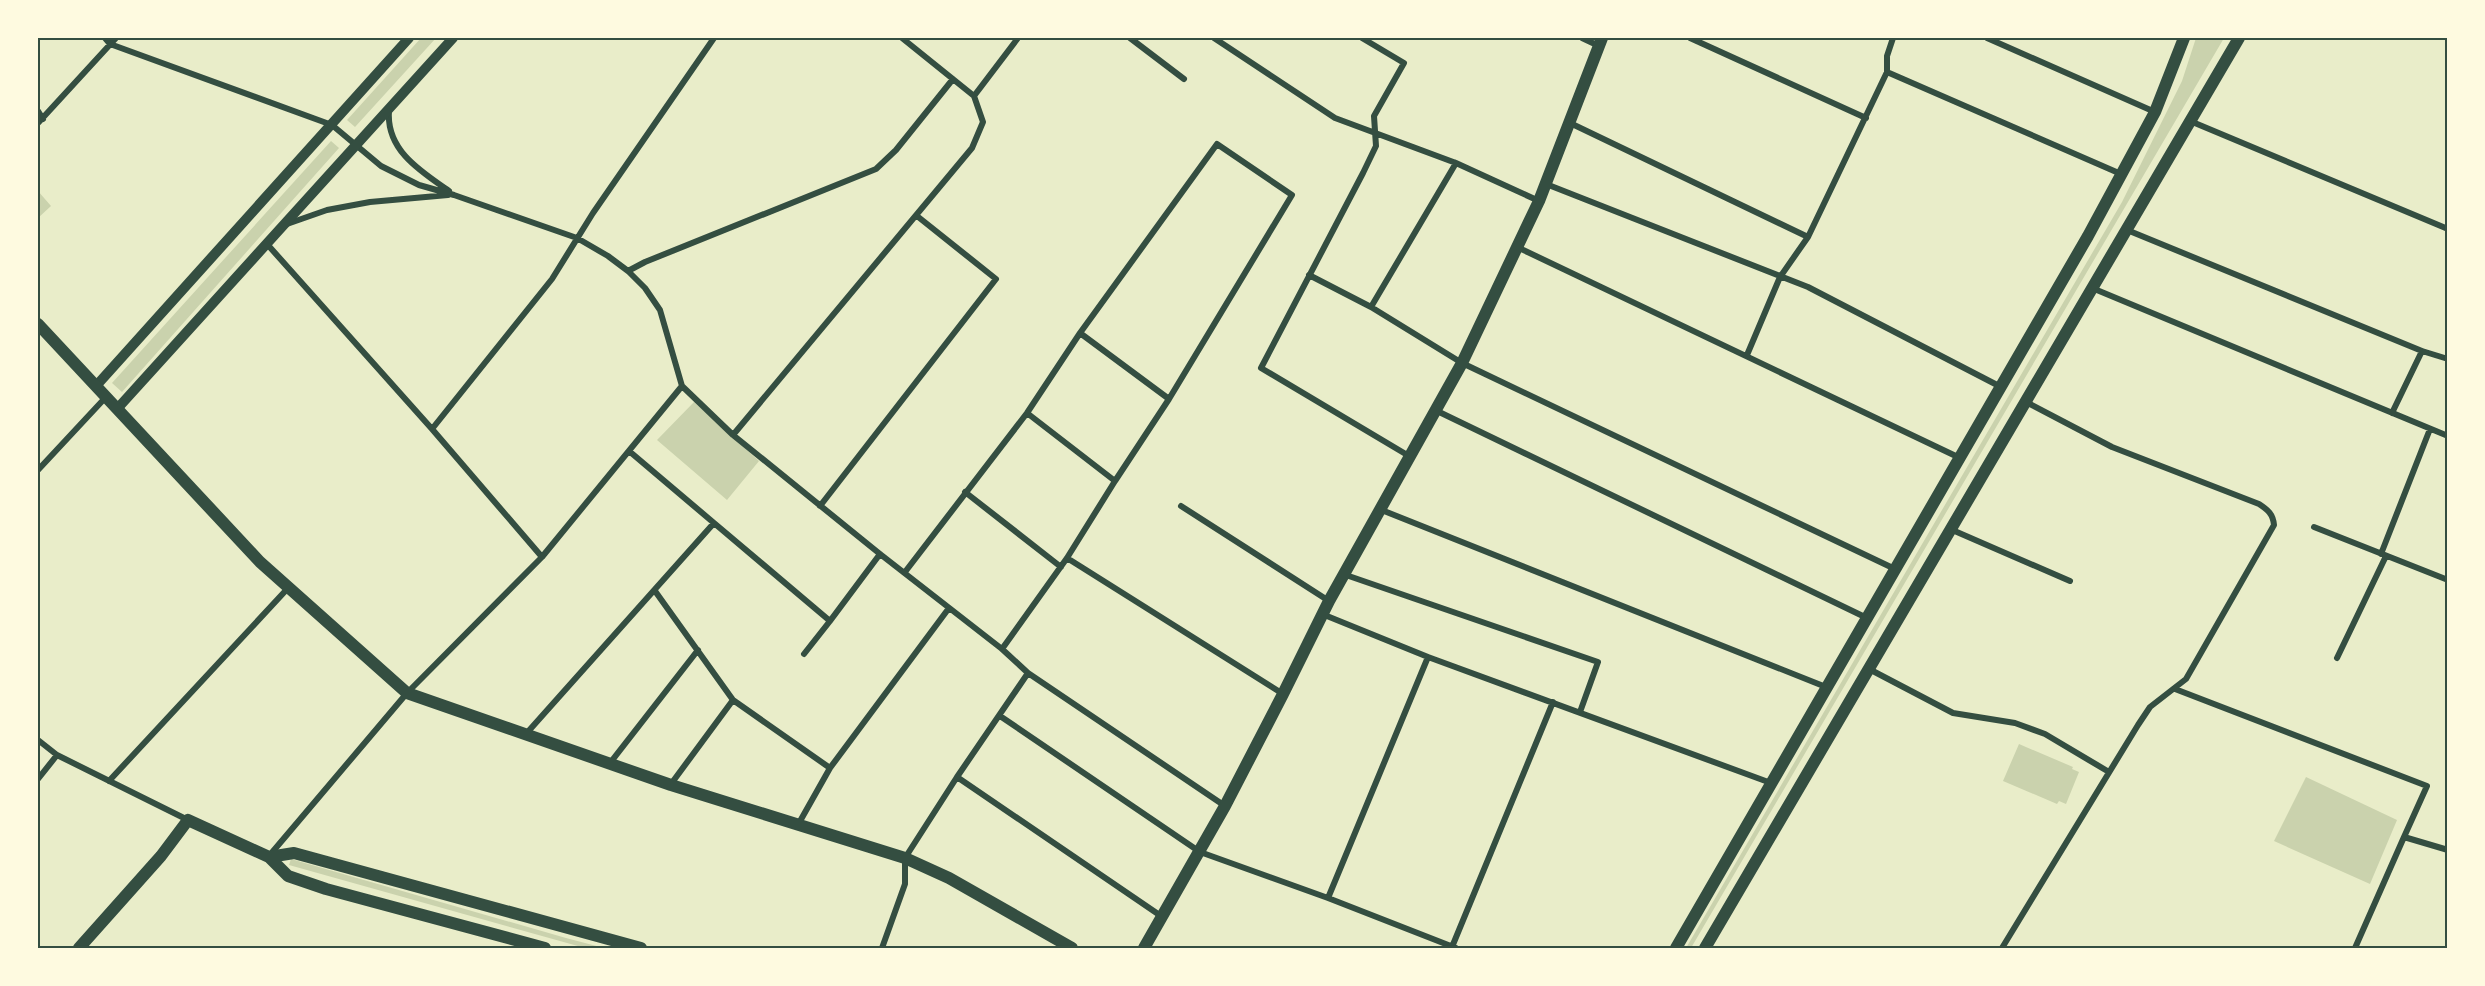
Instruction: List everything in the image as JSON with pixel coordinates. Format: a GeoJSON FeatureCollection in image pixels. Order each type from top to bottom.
{"type":"FeatureCollection","features":[{"type":"Feature","properties":{"kind":"main road"},"geometry":{"type":"LineString","coordinates":[[1676,948],[1961,458],[2122,174],[2155,112],[2184,38]]}},
{"type":"Feature","properties":{"kind":"main road"},"geometry":{"type":"LineString","coordinates":[[1705,948],[2239,38]]}},
{"type":"Feature","properties":{"kind":"main road"},"geometry":{"type":"LineString","coordinates":[[1147,948],[1161,916],[1225,806],[1343,574],[1462,363],[1539,201],[1600,42]]}},
{"type":"Feature","properties":{"kind":"main road"},"geometry":{"type":"LineString","coordinates":[[38,324],[260,562],[407,693],[670,785],[905,858],[949,878],[1072,948]]}},
{"type":"Feature","properties":{"kind":"main road"},"geometry":{"type":"LineString","coordinates":[[79,948],[161,856],[188,820],[269,857],[288,876],[545,948]]}},
{"type":"Feature","properties":{"kind":"main road"},"geometry":{"type":"LineString","coordinates":[[269,857],[294,853],[641,948]]}},
{"type":"Feature","properties":{"kind":"street"},"geometry":{"type":"LineString","coordinates":[[105,38],[110,44],[332,125],[381,166],[419,185],[577,238],[628,271],[645,288],[660,310],[681,386],[733,435],[1029,673],[1225,806]]}},
{"type":"Feature","properties":{"kind":"street"},"geometry":{"type":"LineString","coordinates":[[40,121],[116,38]]}},
{"type":"Feature","properties":{"kind":"street"},"geometry":{"type":"LineString","coordinates":[[96,386],[409,38]]}},
{"type":"Feature","properties":{"kind":"street"},"geometry":{"type":"LineString","coordinates":[[117,410],[453,38]]}},
{"type":"Feature","properties":{"kind":"street"},"geometry":{"type":"LineString","coordinates":[[432,429],[552,279],[577,238],[714,38]]}},
{"type":"Feature","properties":{"kind":"street"},"geometry":{"type":"LineString","coordinates":[[733,435],[972,148],[983,122],[974,96],[902,38]]}},
{"type":"Feature","properties":{"kind":"street"},"geometry":{"type":"LineString","coordinates":[[974,96],[1018,38]]}},
{"type":"Feature","properties":{"kind":"street"},"geometry":{"type":"LineString","coordinates":[[1130,38],[1184,79]]}},
{"type":"Feature","properties":{"kind":"street"},"geometry":{"type":"LineString","coordinates":[[1214,38],[1335,118],[1456,163],[1539,201]]}},
{"type":"Feature","properties":{"kind":"street"},"geometry":{"type":"LineString","coordinates":[[1362,38],[1404,63],[1374,116],[1376,146],[1261,368],[1409,456]]}},
{"type":"Feature","properties":{"kind":"street"},"geometry":{"type":"LineString","coordinates":[[1582,38],[1600,42]]}},
{"type":"Feature","properties":{"kind":"street"},"geometry":{"type":"LineString","coordinates":[[1690,38],[1866,118]]}},
{"type":"Feature","properties":{"kind":"street"},"geometry":{"type":"LineString","coordinates":[[1746,355],[1780,277],[1808,237],[1866,118],[1887,72],[1887,56],[1893,38]]}},
{"type":"Feature","properties":{"kind":"street"},"geometry":{"type":"LineString","coordinates":[[1987,38],[2155,112]]}},
{"type":"Feature","properties":{"kind":"street"},"geometry":{"type":"LineString","coordinates":[[1887,72],[2122,174]]}},
{"type":"Feature","properties":{"kind":"street"},"geometry":{"type":"LineString","coordinates":[[628,271],[645,262],[876,169],[896,150],[953,79]]}},
{"type":"Feature","properties":{"kind":"street"},"geometry":{"type":"LineString","coordinates":[[389,108],[388,123],[396,146],[414,168],[454,195]]}},
{"type":"Feature","properties":{"kind":"street"},"geometry":{"type":"LineString","coordinates":[[38,111],[40,121]]}},
{"type":"Feature","properties":{"kind":"street"},"geometry":{"type":"LineString","coordinates":[[2190,121],[2448,230]]}},
{"type":"Feature","properties":{"kind":"street"},"geometry":{"type":"LineString","coordinates":[[1570,123],[1808,237]]}},
{"type":"Feature","properties":{"kind":"street"},"geometry":{"type":"LineString","coordinates":[[905,572],[1027,413],[1080,333],[1217,144],[1292,195],[1170,399],[1061,567],[1002,649]]}},
{"type":"Feature","properties":{"kind":"street"},"geometry":{"type":"LineString","coordinates":[[1371,307],[1456,163]]}},
{"type":"Feature","properties":{"kind":"street"},"geometry":{"type":"LineString","coordinates":[[1546,184],[1808,287],[2001,387]]}},
{"type":"Feature","properties":{"kind":"street"},"geometry":{"type":"LineString","coordinates":[[283,226],[327,210],[348,206],[414,197],[454,195]]}},
{"type":"Feature","properties":{"kind":"street"},"geometry":{"type":"LineString","coordinates":[[820,506],[996,279],[917,216]]}},
{"type":"Feature","properties":{"kind":"street"},"geometry":{"type":"LineString","coordinates":[[2127,230],[2422,351],[2448,359]]}},
{"type":"Feature","properties":{"kind":"street"},"geometry":{"type":"LineString","coordinates":[[267,244],[432,429],[542,557]]}},
{"type":"Feature","properties":{"kind":"street"},"geometry":{"type":"LineString","coordinates":[[1517,247],[1961,458]]}},
{"type":"Feature","properties":{"kind":"street"},"geometry":{"type":"LineString","coordinates":[[1309,274],[1371,307],[1462,363],[1896,570]]}},
{"type":"Feature","properties":{"kind":"street"},"geometry":{"type":"LineString","coordinates":[[2092,288],[2448,436]]}},
{"type":"Feature","properties":{"kind":"street"},"geometry":{"type":"LineString","coordinates":[[1080,333],[1170,399]]}},
{"type":"Feature","properties":{"kind":"street"},"geometry":{"type":"LineString","coordinates":[[2392,413],[2422,351]]}},
{"type":"Feature","properties":{"kind":"street"},"geometry":{"type":"LineString","coordinates":[[269,857],[407,693],[542,557],[681,386]]}},
{"type":"Feature","properties":{"kind":"street"},"geometry":{"type":"LineString","coordinates":[[38,470],[106,397]]}},
{"type":"Feature","properties":{"kind":"street"},"geometry":{"type":"LineString","coordinates":[[2002,948],[2150,707],[2186,679],[2274,525],[2274,518],[2259,504],[2112,447],[2026,402]]}},
{"type":"Feature","properties":{"kind":"street"},"geometry":{"type":"LineString","coordinates":[[1434,409],[1867,618]]}},
{"type":"Feature","properties":{"kind":"street"},"geometry":{"type":"LineString","coordinates":[[1027,413],[1115,481]]}},
{"type":"Feature","properties":{"kind":"street"},"geometry":{"type":"LineString","coordinates":[[2337,658],[2384,555],[2430,429]]}},
{"type":"Feature","properties":{"kind":"street"},"geometry":{"type":"LineString","coordinates":[[629,451],[830,621]]}},
{"type":"Feature","properties":{"kind":"street"},"geometry":{"type":"LineString","coordinates":[[965,492],[1061,567]]}},
{"type":"Feature","properties":{"kind":"street"},"geometry":{"type":"LineString","coordinates":[[1181,506],[1329,601]]}},
{"type":"Feature","properties":{"kind":"street"},"geometry":{"type":"LineString","coordinates":[[1379,509],[1826,687]]}},
{"type":"Feature","properties":{"kind":"street"},"geometry":{"type":"LineString","coordinates":[[525,735],[714,522]]}},
{"type":"Feature","properties":{"kind":"street"},"geometry":{"type":"LineString","coordinates":[[2314,527],[2448,580]]}},
{"type":"Feature","properties":{"kind":"street"},"geometry":{"type":"LineString","coordinates":[[1950,529],[2070,581]]}},
{"type":"Feature","properties":{"kind":"street"},"geometry":{"type":"LineString","coordinates":[[804,654],[880,555]]}},
{"type":"Feature","properties":{"kind":"street"},"geometry":{"type":"LineString","coordinates":[[1067,558],[1283,694]]}},
{"type":"Feature","properties":{"kind":"street"},"geometry":{"type":"LineString","coordinates":[[1343,574],[1598,662],[1580,712]]}},
{"type":"Feature","properties":{"kind":"street"},"geometry":{"type":"LineString","coordinates":[[109,781],[289,587]]}},
{"type":"Feature","properties":{"kind":"street"},"geometry":{"type":"LineString","coordinates":[[655,591],[733,700],[830,768]]}},
{"type":"Feature","properties":{"kind":"street"},"geometry":{"type":"LineString","coordinates":[[798,823],[830,768],[950,608]]}},
{"type":"Feature","properties":{"kind":"street"},"geometry":{"type":"LineString","coordinates":[[1322,614],[1428,657],[1771,783]]}},
{"type":"Feature","properties":{"kind":"street"},"geometry":{"type":"LineString","coordinates":[[610,764],[698,650]]}},
{"type":"Feature","properties":{"kind":"street"},"geometry":{"type":"LineString","coordinates":[[1328,898],[1428,657]]}},
{"type":"Feature","properties":{"kind":"street"},"geometry":{"type":"LineString","coordinates":[[1869,669],[1953,713],[2015,723],[2045,734],[2109,772]]}},
{"type":"Feature","properties":{"kind":"street"},"geometry":{"type":"LineString","coordinates":[[882,948],[904,884],[905,858],[957,777],[1029,673]]}},
{"type":"Feature","properties":{"kind":"street"},"geometry":{"type":"LineString","coordinates":[[2175,689],[2427,786],[2355,948]]}},
{"type":"Feature","properties":{"kind":"street"},"geometry":{"type":"LineString","coordinates":[[670,785],[733,700]]}},
{"type":"Feature","properties":{"kind":"street"},"geometry":{"type":"LineString","coordinates":[[1000,716],[1200,852],[1328,898],[1454,948],[1553,702]]}},
{"type":"Feature","properties":{"kind":"street"},"geometry":{"type":"LineString","coordinates":[[38,740],[57,755],[188,820]]}},
{"type":"Feature","properties":{"kind":"street"},"geometry":{"type":"LineString","coordinates":[[38,779],[57,755]]}},
{"type":"Feature","properties":{"kind":"street"},"geometry":{"type":"LineString","coordinates":[[957,777],[1161,916]]}},
{"type":"Feature","properties":{"kind":"street"},"geometry":{"type":"LineString","coordinates":[[2404,837],[2448,850]]}},
{"type":"Feature","properties":{"kind":"green space"},"geometry":{"type":"Polygon","coordinates":[[[421,38],[436,38],[355,127],[347,120],[421,38]]]}},
{"type":"Feature","properties":{"kind":"green space"},"geometry":{"type":"Polygon","coordinates":[[[2196,38],[2224,38],[1691,948],[1686,948],[2122,202],[2182,81],[2196,38]]]}},
{"type":"Feature","properties":{"kind":"green space"},"geometry":{"type":"Polygon","coordinates":[[[331,141],[339,148],[122,392],[112,383],[331,141]]]}},
{"type":"Feature","properties":{"kind":"green space"},"geometry":{"type":"Polygon","coordinates":[[[38,191],[51,206],[38,218],[38,191]]]}},
{"type":"Feature","properties":{"kind":"green space"},"geometry":{"type":"Polygon","coordinates":[[[694,402],[759,461],[727,500],[657,440],[694,402]]]}},
{"type":"Feature","properties":{"kind":"green space"},"geometry":{"type":"Polygon","coordinates":[[[2019,744],[2073,767],[2072,769],[2079,772],[2066,804],[2059,801],[2057,804],[2003,781],[2019,744]]]}},
{"type":"Feature","properties":{"kind":"green space"},"geometry":{"type":"Polygon","coordinates":[[[2306,777],[2397,820],[2370,884],[2274,841],[2306,777]]]}},
{"type":"Feature","properties":{"kind":"green space"},"geometry":{"type":"Polygon","coordinates":[[[291,859],[604,948],[585,948],[289,865],[291,859]]]}}]}
